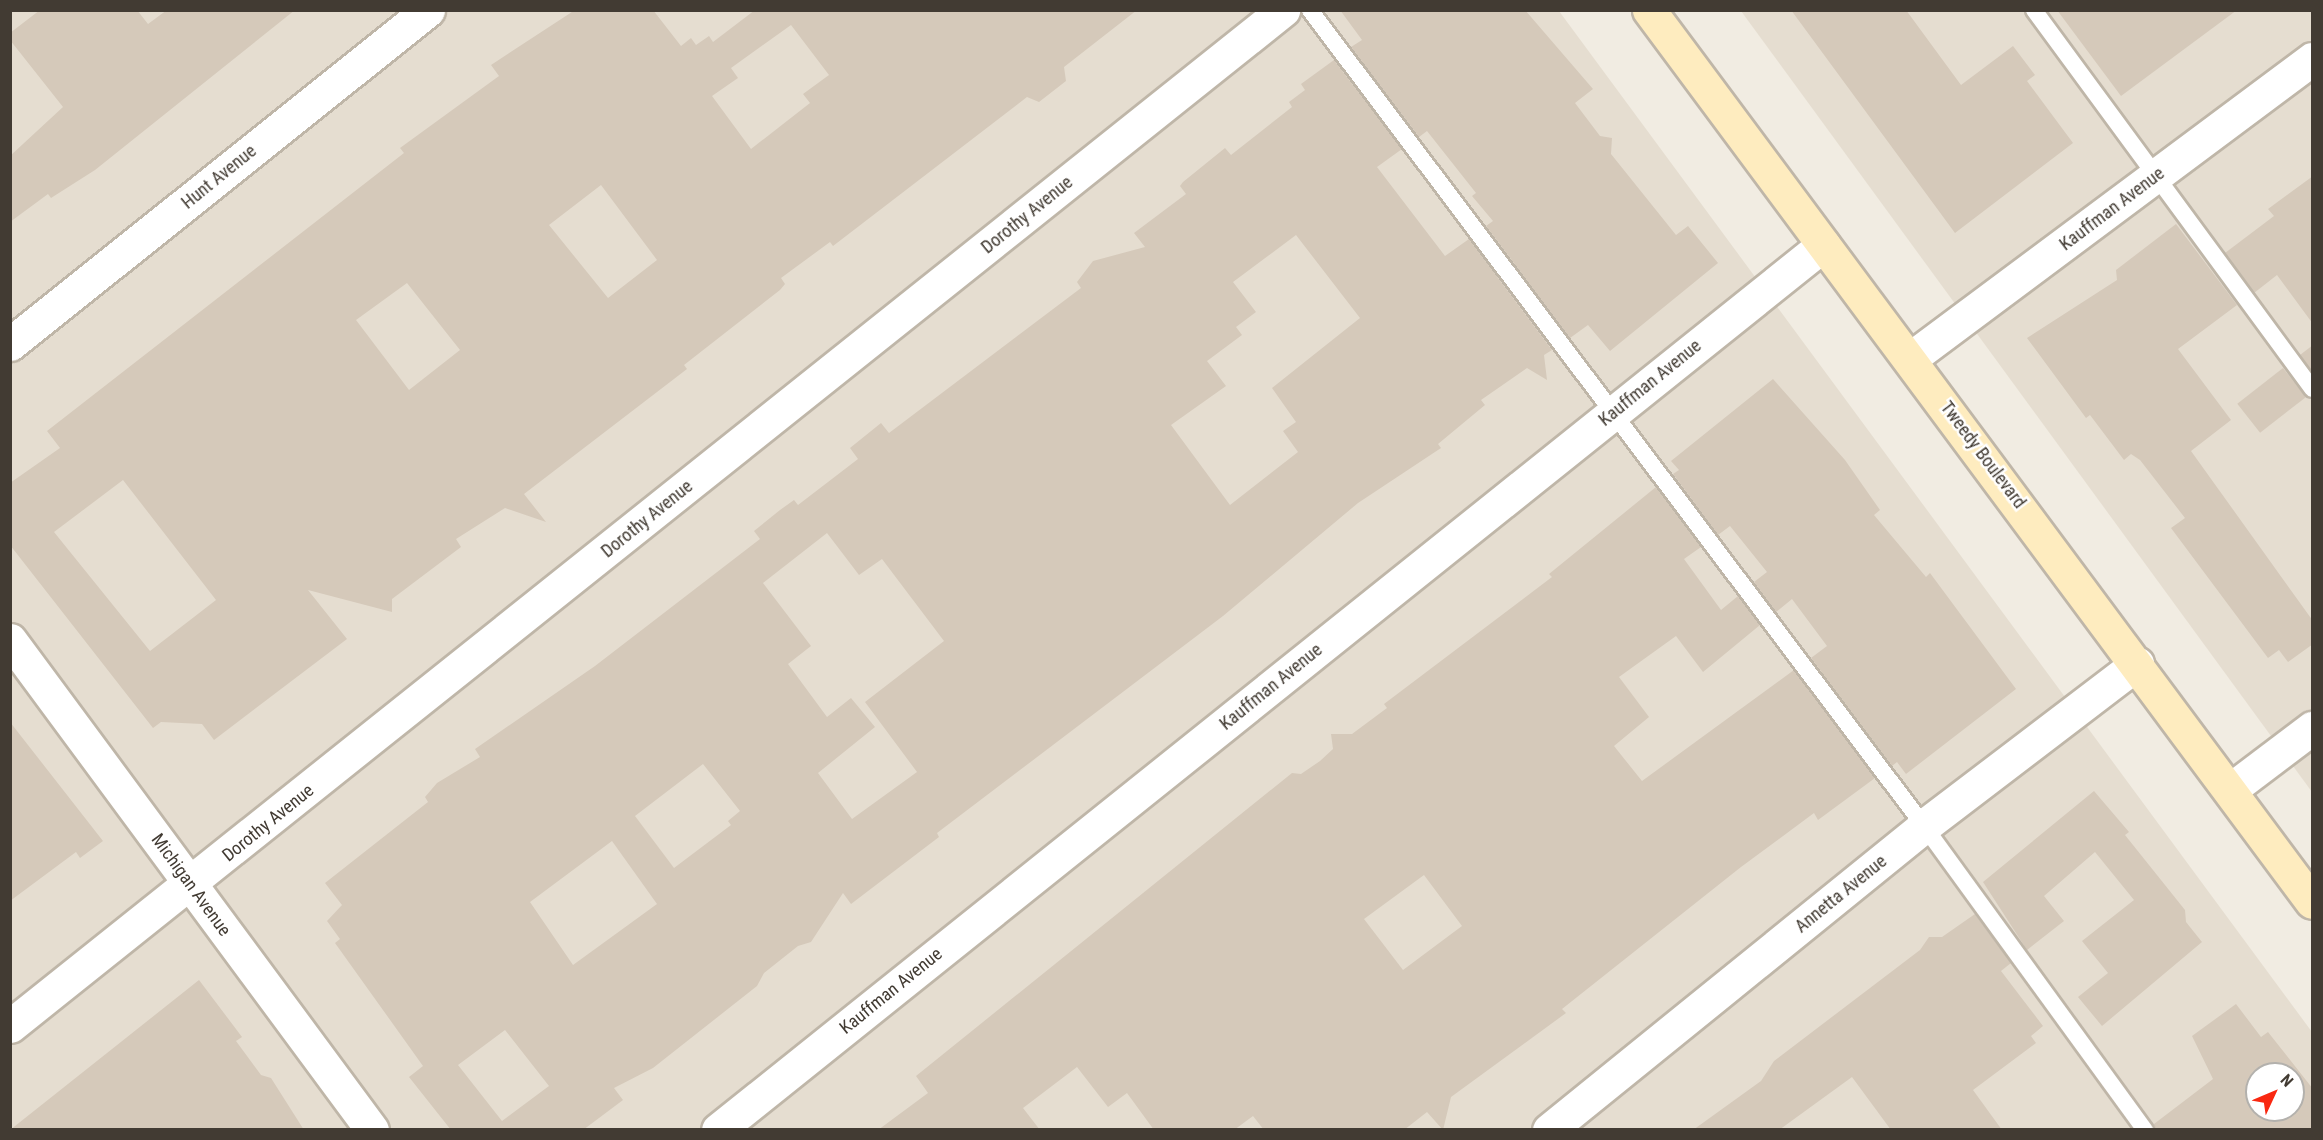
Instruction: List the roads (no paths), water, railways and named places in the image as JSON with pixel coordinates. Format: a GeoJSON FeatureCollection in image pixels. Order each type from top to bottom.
{"type":"FeatureCollection","features":[{"type":"Feature","properties":{"kind":"main road","name":"Tweedy Boulevard"},"geometry":{"type":"LineString","coordinates":[[1649,10],[1823,245],[1911,358],[2313,902]]}},
{"type":"Feature","properties":{"kind":"street","name":"Hunt Avenue"},"geometry":{"type":"LineString","coordinates":[[10,344],[428,10]]}},
{"type":"Feature","properties":{"kind":"street","name":"Dorothy Avenue"},"geometry":{"type":"LineString","coordinates":[[10,1026],[191,884],[1283,10]]}},
{"type":"Feature","properties":{"kind":"street","name":"Kauffman Avenue"},"geometry":{"type":"LineString","coordinates":[[1911,358],[2313,59]]}},
{"type":"Feature","properties":{"kind":"street","name":"Kauffman Avenue"},"geometry":{"type":"LineString","coordinates":[[718,1130],[1823,245]]}},
{"type":"Feature","properties":{"kind":"street","name":"Michigan Avenue"},"geometry":{"type":"LineString","coordinates":[[10,640],[372,1130]]}},
{"type":"Feature","properties":{"kind":"street","name":"Annetta Avenue"},"geometry":{"type":"LineString","coordinates":[[1549,1130],[1924,826],[2138,664]]}},
{"type":"Feature","properties":{"kind":"street"},"geometry":{"type":"LineString","coordinates":[[2230,789],[2313,728]]}},
{"type":"Feature","properties":{"kind":"lane"},"geometry":{"type":"LineString","coordinates":[[1310,10],[1924,826],[2145,1130]]}},
{"type":"Feature","properties":{"kind":"lane"},"geometry":{"type":"LineString","coordinates":[[2034,10],[2313,389]]}}]}
